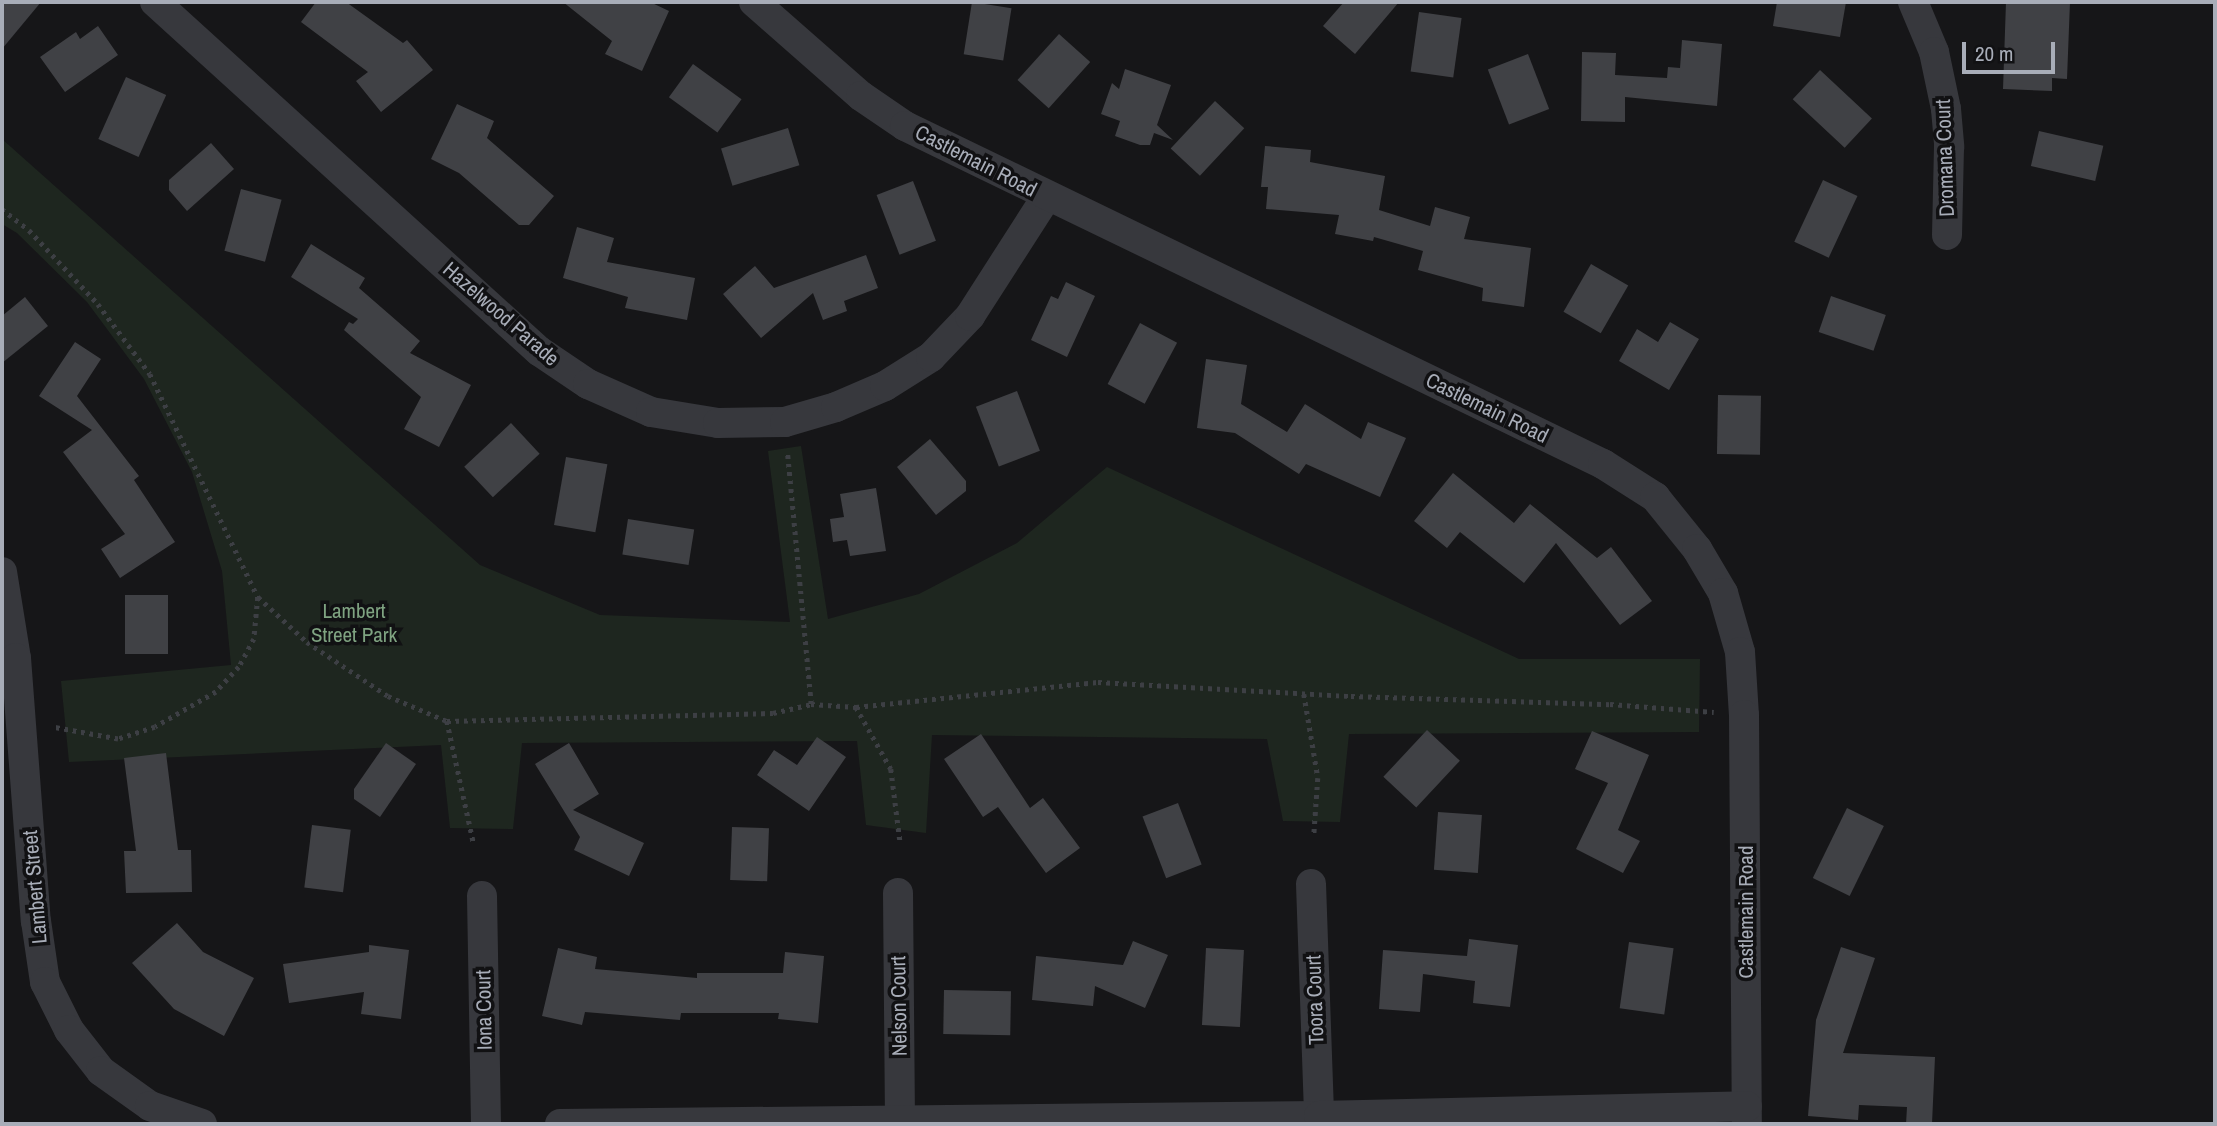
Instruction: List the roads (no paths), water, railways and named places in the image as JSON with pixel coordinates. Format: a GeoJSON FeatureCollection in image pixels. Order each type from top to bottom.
{"type":"FeatureCollection","features":[{"type":"Feature","properties":{"kind":"street","name":"Hazelwood Parade"},"geometry":{"type":"LineString","coordinates":[[155,2],[539,351],[588,384],[651,412],[718,423],[785,422],[836,407],[885,386],[931,357],[970,316],[1047,196]]}},
{"type":"Feature","properties":{"kind":"street","name":"Castlemain Road"},"geometry":{"type":"LineString","coordinates":[[754,2],[861,96],[905,126],[1603,464],[1655,497],[1697,549],[1723,593],[1740,652],[1744,715],[1747,1115]]}},
{"type":"Feature","properties":{"kind":"street","name":"Dromana Court"},"geometry":{"type":"LineString","coordinates":[[1913,2],[1934,52],[1946,109],[1949,147],[1947,234]]}},
{"type":"Feature","properties":{"kind":"street","name":"Lambert Street"},"geometry":{"type":"LineString","coordinates":[[2,572],[16,659],[36,921],[45,982],[69,1030],[101,1071],[150,1106],[202,1124]]}},
{"type":"Feature","properties":{"kind":"street","name":"Toora Court"},"geometry":{"type":"LineString","coordinates":[[1311,884],[1319,1116]]}},
{"type":"Feature","properties":{"kind":"street","name":"Nelson Court"},"geometry":{"type":"LineString","coordinates":[[898,893],[900,1120]]}},
{"type":"Feature","properties":{"kind":"street","name":"Iona Court"},"geometry":{"type":"LineString","coordinates":[[482,896],[486,1124]]}},
{"type":"Feature","properties":{"kind":"street"},"geometry":{"type":"LineString","coordinates":[[560,1124],[1319,1116],[1747,1115]]}},
{"type":"Feature","properties":{"kind":"park label","name":"Lambert Street Park"},"geometry":{"type":"Point","coordinates":[354,623]}}]}
